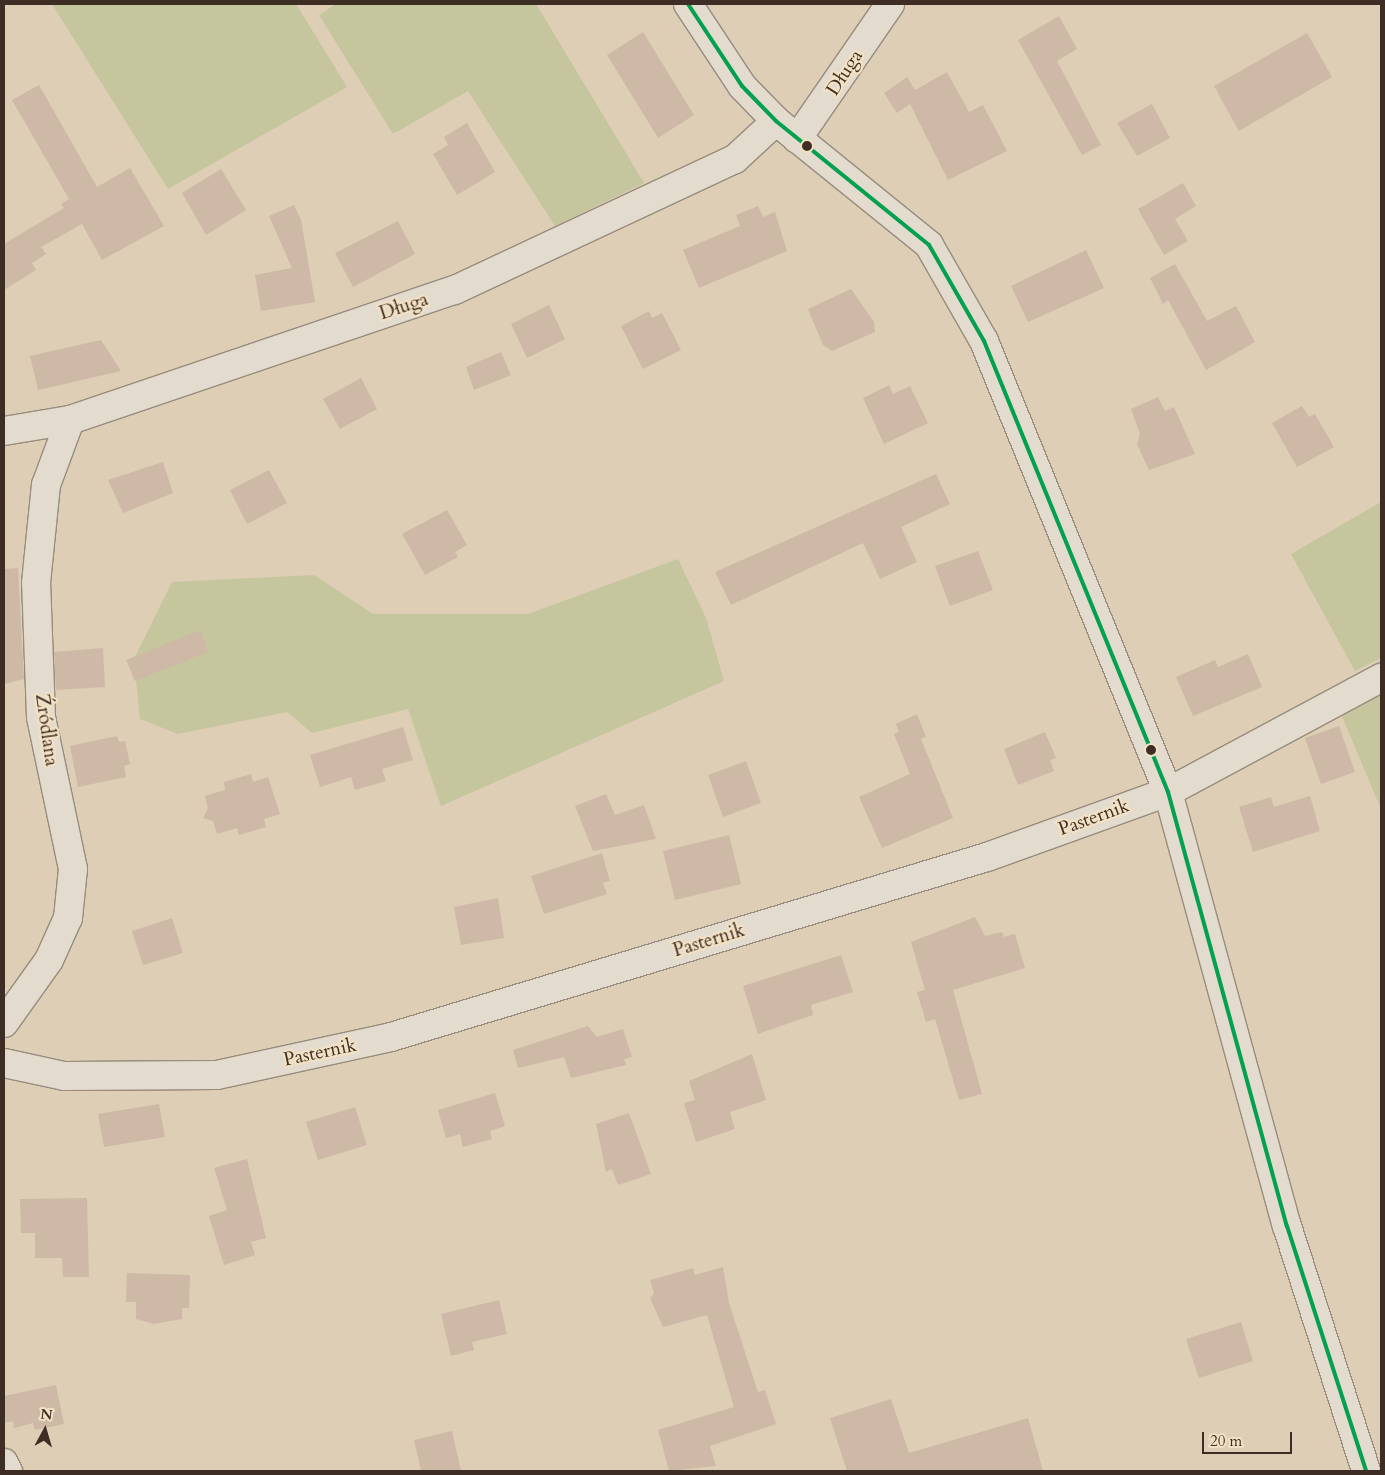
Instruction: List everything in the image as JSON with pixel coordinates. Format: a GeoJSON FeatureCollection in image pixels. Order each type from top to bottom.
{"type":"FeatureCollection","features":[{"type":"Feature","properties":{"kind":"street"},"geometry":{"type":"LineString","coordinates":[[688,4],[742,86],[776,121],[929,245],[947,273],[984,340],[1025,432],[1168,792],[1287,1226],[1366,1471]]}},
{"type":"Feature","properties":{"kind":"street","name":"Długa"},"geometry":{"type":"LineString","coordinates":[[797,139],[890,4]]}},
{"type":"Feature","properties":{"kind":"street","name":"Długa"},"geometry":{"type":"LineString","coordinates":[[4,431],[70,420],[455,290],[735,159],[776,121]]}},
{"type":"Feature","properties":{"kind":"street","name":"Źródlana"},"geometry":{"type":"LineString","coordinates":[[4,1023],[48,960],[68,918],[73,869],[41,717],[36,583],[46,485],[70,420]]}},
{"type":"Feature","properties":{"kind":"street","name":"Pasternik"},"geometry":{"type":"LineString","coordinates":[[4,1064],[64,1076],[217,1075],[391,1038],[987,857],[1168,792],[1381,678]]}},
{"type":"Feature","properties":{"kind":"street"},"geometry":{"type":"LineString","coordinates":[[4,1462],[8,1471]]}},
{"type":"Feature","properties":{"kind":"green space"},"geometry":{"type":"Polygon","coordinates":[[[52,4],[296,4],[347,87],[168,189],[52,4]]]}},
{"type":"Feature","properties":{"kind":"green space"},"geometry":{"type":"Polygon","coordinates":[[[336,4],[536,4],[644,183],[555,226],[468,91],[393,134],[319,15],[336,4]]]}},
{"type":"Feature","properties":{"kind":"green space"},"geometry":{"type":"Polygon","coordinates":[[[1381,502],[1381,658],[1355,671],[1291,554],[1381,502]]]}},
{"type":"Feature","properties":{"kind":"green space"},"geometry":{"type":"Polygon","coordinates":[[[678,559],[706,618],[724,681],[441,806],[408,709],[312,733],[287,712],[178,734],[140,719],[134,659],[172,582],[314,575],[373,614],[528,614],[678,559]]]}},
{"type":"Feature","properties":{"kind":"green space"},"geometry":{"type":"Polygon","coordinates":[[[1381,694],[1381,809],[1341,714],[1381,694]]]}},
{"type":"Feature","properties":{"kind":"building"},"geometry":{"type":"Polygon","coordinates":[[[1059,16],[1077,49],[1057,61],[1101,145],[1082,155],[1018,40],[1059,16]]]}},
{"type":"Feature","properties":{"kind":"building"},"geometry":{"type":"Polygon","coordinates":[[[643,32],[694,115],[658,138],[607,55],[643,32]]]}},
{"type":"Feature","properties":{"kind":"building"},"geometry":{"type":"Polygon","coordinates":[[[1307,33],[1332,77],[1239,131],[1214,86],[1307,33]]]}},
{"type":"Feature","properties":{"kind":"building"},"geometry":{"type":"Polygon","coordinates":[[[947,72],[969,112],[983,105],[1007,151],[948,180],[910,104],[897,113],[884,93],[907,77],[915,90],[947,72]]]}},
{"type":"Feature","properties":{"kind":"building"},"geometry":{"type":"Polygon","coordinates":[[[39,85],[97,187],[130,168],[164,226],[102,260],[82,224],[41,247],[46,254],[32,263],[36,270],[4,290],[4,244],[64,208],[61,204],[69,199],[12,100],[39,85]]]}},
{"type":"Feature","properties":{"kind":"building"},"geometry":{"type":"Polygon","coordinates":[[[1152,104],[1170,138],[1137,156],[1117,123],[1152,104]]]}},
{"type":"Feature","properties":{"kind":"building"},"geometry":{"type":"Polygon","coordinates":[[[467,123],[495,172],[457,195],[433,154],[448,145],[444,137],[467,123]]]}},
{"type":"Feature","properties":{"kind":"building"},"geometry":{"type":"Polygon","coordinates":[[[221,169],[246,210],[206,235],[182,193],[221,169]]]}},
{"type":"Feature","properties":{"kind":"building"},"geometry":{"type":"Polygon","coordinates":[[[1183,183],[1196,206],[1175,219],[1188,241],[1164,255],[1138,209],[1183,183]]]}},
{"type":"Feature","properties":{"kind":"building"},"geometry":{"type":"Polygon","coordinates":[[[294,205],[301,220],[315,302],[261,311],[255,275],[292,268],[269,216],[294,205]]]}},
{"type":"Feature","properties":{"kind":"building"},"geometry":{"type":"Polygon","coordinates":[[[758,206],[763,217],[775,212],[787,251],[699,288],[683,250],[740,226],[736,215],[758,206]]]}},
{"type":"Feature","properties":{"kind":"building"},"geometry":{"type":"Polygon","coordinates":[[[398,221],[415,254],[353,287],[335,253],[398,221]]]}},
{"type":"Feature","properties":{"kind":"building"},"geometry":{"type":"Polygon","coordinates":[[[1086,250],[1104,288],[1028,322],[1011,286],[1086,250]]]}},
{"type":"Feature","properties":{"kind":"building"},"geometry":{"type":"Polygon","coordinates":[[[1175,264],[1207,321],[1236,306],[1255,342],[1206,370],[1168,300],[1163,304],[1150,278],[1175,264]]]}},
{"type":"Feature","properties":{"kind":"building"},"geometry":{"type":"Polygon","coordinates":[[[851,289],[874,322],[875,332],[832,351],[823,345],[808,309],[851,289]]]}},
{"type":"Feature","properties":{"kind":"building"},"geometry":{"type":"Polygon","coordinates":[[[549,305],[565,339],[527,358],[511,324],[549,305]]]}},
{"type":"Feature","properties":{"kind":"building"},"geometry":{"type":"Polygon","coordinates":[[[649,311],[652,318],[662,313],[681,350],[643,369],[621,326],[649,311]]]}},
{"type":"Feature","properties":{"kind":"building"},"geometry":{"type":"Polygon","coordinates":[[[101,340],[121,371],[38,390],[30,356],[101,340]]]}},
{"type":"Feature","properties":{"kind":"building"},"geometry":{"type":"Polygon","coordinates":[[[501,352],[511,375],[474,390],[466,367],[501,352]]]}},
{"type":"Feature","properties":{"kind":"building"},"geometry":{"type":"Polygon","coordinates":[[[361,378],[377,409],[340,429],[323,399],[361,378]]]}},
{"type":"Feature","properties":{"kind":"building"},"geometry":{"type":"Polygon","coordinates":[[[889,385],[893,394],[910,386],[928,423],[884,444],[863,398],[889,385]]]}},
{"type":"Feature","properties":{"kind":"building"},"geometry":{"type":"Polygon","coordinates":[[[1158,397],[1165,411],[1174,407],[1195,454],[1149,470],[1137,444],[1140,434],[1131,409],[1158,397]]]}},
{"type":"Feature","properties":{"kind":"building"},"geometry":{"type":"Polygon","coordinates":[[[1302,406],[1309,417],[1315,414],[1334,447],[1297,467],[1272,423],[1302,406]]]}},
{"type":"Feature","properties":{"kind":"building"},"geometry":{"type":"Polygon","coordinates":[[[163,462],[173,493],[123,513],[108,480],[163,462]]]}},
{"type":"Feature","properties":{"kind":"building"},"geometry":{"type":"Polygon","coordinates":[[[269,470],[287,503],[247,524],[230,490],[269,470]]]}},
{"type":"Feature","properties":{"kind":"building"},"geometry":{"type":"Polygon","coordinates":[[[936,474],[950,504],[901,527],[917,562],[880,579],[863,543],[731,605],[715,572],[936,474]]]}},
{"type":"Feature","properties":{"kind":"building"},"geometry":{"type":"Polygon","coordinates":[[[447,510],[467,545],[455,552],[458,557],[425,575],[402,534],[447,510]]]}},
{"type":"Feature","properties":{"kind":"building"},"geometry":{"type":"Polygon","coordinates":[[[978,551],[993,590],[950,606],[935,566],[978,551]]]}},
{"type":"Feature","properties":{"kind":"building"},"geometry":{"type":"Polygon","coordinates":[[[18,568],[24,679],[4,684],[4,569],[18,568]]]}},
{"type":"Feature","properties":{"kind":"building"},"geometry":{"type":"Polygon","coordinates":[[[200,630],[208,652],[135,681],[126,660],[200,630]]]}},
{"type":"Feature","properties":{"kind":"building"},"geometry":{"type":"Polygon","coordinates":[[[103,648],[105,687],[56,690],[54,652],[103,648]]]}},
{"type":"Feature","properties":{"kind":"building"},"geometry":{"type":"Polygon","coordinates":[[[1248,654],[1262,687],[1193,716],[1176,677],[1215,660],[1218,667],[1248,654]]]}},
{"type":"Feature","properties":{"kind":"building"},"geometry":{"type":"Polygon","coordinates":[[[917,714],[926,737],[921,739],[953,818],[882,848],[859,797],[910,774],[894,734],[899,732],[896,724],[917,714]]]}},
{"type":"Feature","properties":{"kind":"building"},"geometry":{"type":"Polygon","coordinates":[[[1339,726],[1355,772],[1321,784],[1305,738],[1339,726]]]}},
{"type":"Feature","properties":{"kind":"building"},"geometry":{"type":"Polygon","coordinates":[[[403,727],[413,760],[382,769],[386,781],[355,790],[351,777],[320,787],[310,755],[403,727]]]}},
{"type":"Feature","properties":{"kind":"building"},"geometry":{"type":"Polygon","coordinates":[[[1045,732],[1056,758],[1050,760],[1054,771],[1018,785],[1004,749],[1045,732]]]}},
{"type":"Feature","properties":{"kind":"building"},"geometry":{"type":"Polygon","coordinates":[[[117,736],[119,742],[125,741],[130,764],[124,766],[126,777],[78,787],[70,746],[117,736]]]}},
{"type":"Feature","properties":{"kind":"building"},"geometry":{"type":"Polygon","coordinates":[[[746,761],[761,803],[723,817],[708,775],[746,761]]]}},
{"type":"Feature","properties":{"kind":"building"},"geometry":{"type":"Polygon","coordinates":[[[251,774],[253,782],[268,777],[280,814],[264,819],[266,827],[239,835],[237,828],[217,834],[213,821],[203,818],[208,808],[205,796],[225,790],[224,782],[251,774]]]}},
{"type":"Feature","properties":{"kind":"building"},"geometry":{"type":"Polygon","coordinates":[[[606,794],[615,815],[644,805],[656,839],[593,851],[575,806],[606,794]]]}},
{"type":"Feature","properties":{"kind":"building"},"geometry":{"type":"Polygon","coordinates":[[[1310,796],[1320,831],[1253,852],[1239,807],[1271,797],[1274,807],[1310,796]]]}},
{"type":"Feature","properties":{"kind":"building"},"geometry":{"type":"Polygon","coordinates":[[[729,835],[741,884],[675,900],[663,851],[729,835]]]}},
{"type":"Feature","properties":{"kind":"building"},"geometry":{"type":"Polygon","coordinates":[[[602,853],[610,881],[603,883],[607,894],[544,914],[531,876],[602,853]]]}},
{"type":"Feature","properties":{"kind":"building"},"geometry":{"type":"Polygon","coordinates":[[[498,898],[504,938],[461,945],[454,907],[498,898]]]}},
{"type":"Feature","properties":{"kind":"building"},"geometry":{"type":"Polygon","coordinates":[[[975,917],[985,936],[1002,932],[1004,937],[1015,934],[1025,968],[953,990],[982,1094],[959,1100],[935,1019],[926,1022],[917,992],[925,990],[911,942],[975,917]]]}},
{"type":"Feature","properties":{"kind":"building"},"geometry":{"type":"Polygon","coordinates":[[[172,918],[183,953],[143,965],[132,931],[172,918]]]}},
{"type":"Feature","properties":{"kind":"building"},"geometry":{"type":"Polygon","coordinates":[[[841,955],[853,992],[811,1005],[813,1015],[758,1034],[743,986],[841,955]]]}},
{"type":"Feature","properties":{"kind":"building"},"geometry":{"type":"Polygon","coordinates":[[[588,1026],[597,1037],[623,1029],[632,1057],[624,1059],[626,1065],[571,1078],[564,1057],[518,1068],[513,1050],[588,1026]]]}},
{"type":"Feature","properties":{"kind":"building"},"geometry":{"type":"Polygon","coordinates":[[[752,1054],[766,1100],[730,1112],[735,1129],[696,1142],[684,1103],[695,1100],[689,1081],[752,1054]]]}},
{"type":"Feature","properties":{"kind":"building"},"geometry":{"type":"Polygon","coordinates":[[[495,1093],[505,1126],[490,1131],[492,1139],[463,1147],[460,1134],[446,1138],[438,1110],[495,1093]]]}},
{"type":"Feature","properties":{"kind":"building"},"geometry":{"type":"Polygon","coordinates":[[[159,1104],[165,1137],[104,1147],[98,1114],[159,1104]]]}},
{"type":"Feature","properties":{"kind":"building"},"geometry":{"type":"Polygon","coordinates":[[[355,1107],[367,1145],[318,1160],[306,1122],[355,1107]]]}},
{"type":"Feature","properties":{"kind":"building"},"geometry":{"type":"Polygon","coordinates":[[[629,1113],[651,1174],[618,1185],[612,1169],[606,1172],[596,1124],[629,1113]]]}},
{"type":"Feature","properties":{"kind":"building"},"geometry":{"type":"Polygon","coordinates":[[[247,1159],[266,1238],[251,1242],[255,1255],[224,1265],[209,1216],[227,1210],[214,1168],[247,1159]]]}},
{"type":"Feature","properties":{"kind":"building"},"geometry":{"type":"Polygon","coordinates":[[[87,1198],[89,1277],[63,1277],[62,1258],[35,1258],[35,1233],[21,1233],[20,1199],[87,1198]]]}},
{"type":"Feature","properties":{"kind":"building"},"geometry":{"type":"Polygon","coordinates":[[[723,1267],[729,1303],[758,1392],[765,1390],[776,1424],[710,1446],[716,1466],[669,1471],[658,1430],[734,1407],[707,1315],[663,1327],[650,1298],[654,1294],[650,1280],[693,1268],[695,1275],[723,1267]]]}},
{"type":"Feature","properties":{"kind":"building"},"geometry":{"type":"Polygon","coordinates":[[[127,1273],[190,1275],[189,1308],[182,1308],[182,1319],[154,1324],[136,1319],[136,1302],[126,1302],[127,1273]]]}},
{"type":"Feature","properties":{"kind":"building"},"geometry":{"type":"Polygon","coordinates":[[[499,1300],[507,1334],[472,1342],[474,1350],[451,1356],[441,1314],[499,1300]]]}},
{"type":"Feature","properties":{"kind":"building"},"geometry":{"type":"Polygon","coordinates":[[[1241,1322],[1253,1361],[1199,1378],[1186,1339],[1241,1322]]]}},
{"type":"Feature","properties":{"kind":"building"},"geometry":{"type":"Polygon","coordinates":[[[56,1385],[64,1424],[35,1430],[33,1423],[14,1428],[13,1421],[4,1423],[4,1396],[56,1385]]]}},
{"type":"Feature","properties":{"kind":"building"},"geometry":{"type":"Polygon","coordinates":[[[891,1399],[909,1453],[1028,1418],[1043,1471],[847,1471],[830,1418],[891,1399]]]}},
{"type":"Feature","properties":{"kind":"building"},"geometry":{"type":"Polygon","coordinates":[[[452,1431],[461,1471],[421,1471],[414,1440],[452,1431]]]}},
{"type":"Feature","properties":{"kind":"transit line"},"geometry":{"type":"LineString","coordinates":[[688,4],[742,86],[776,121],[929,245],[984,341],[1168,792],[1287,1226],[1366,1471]]}}]}
